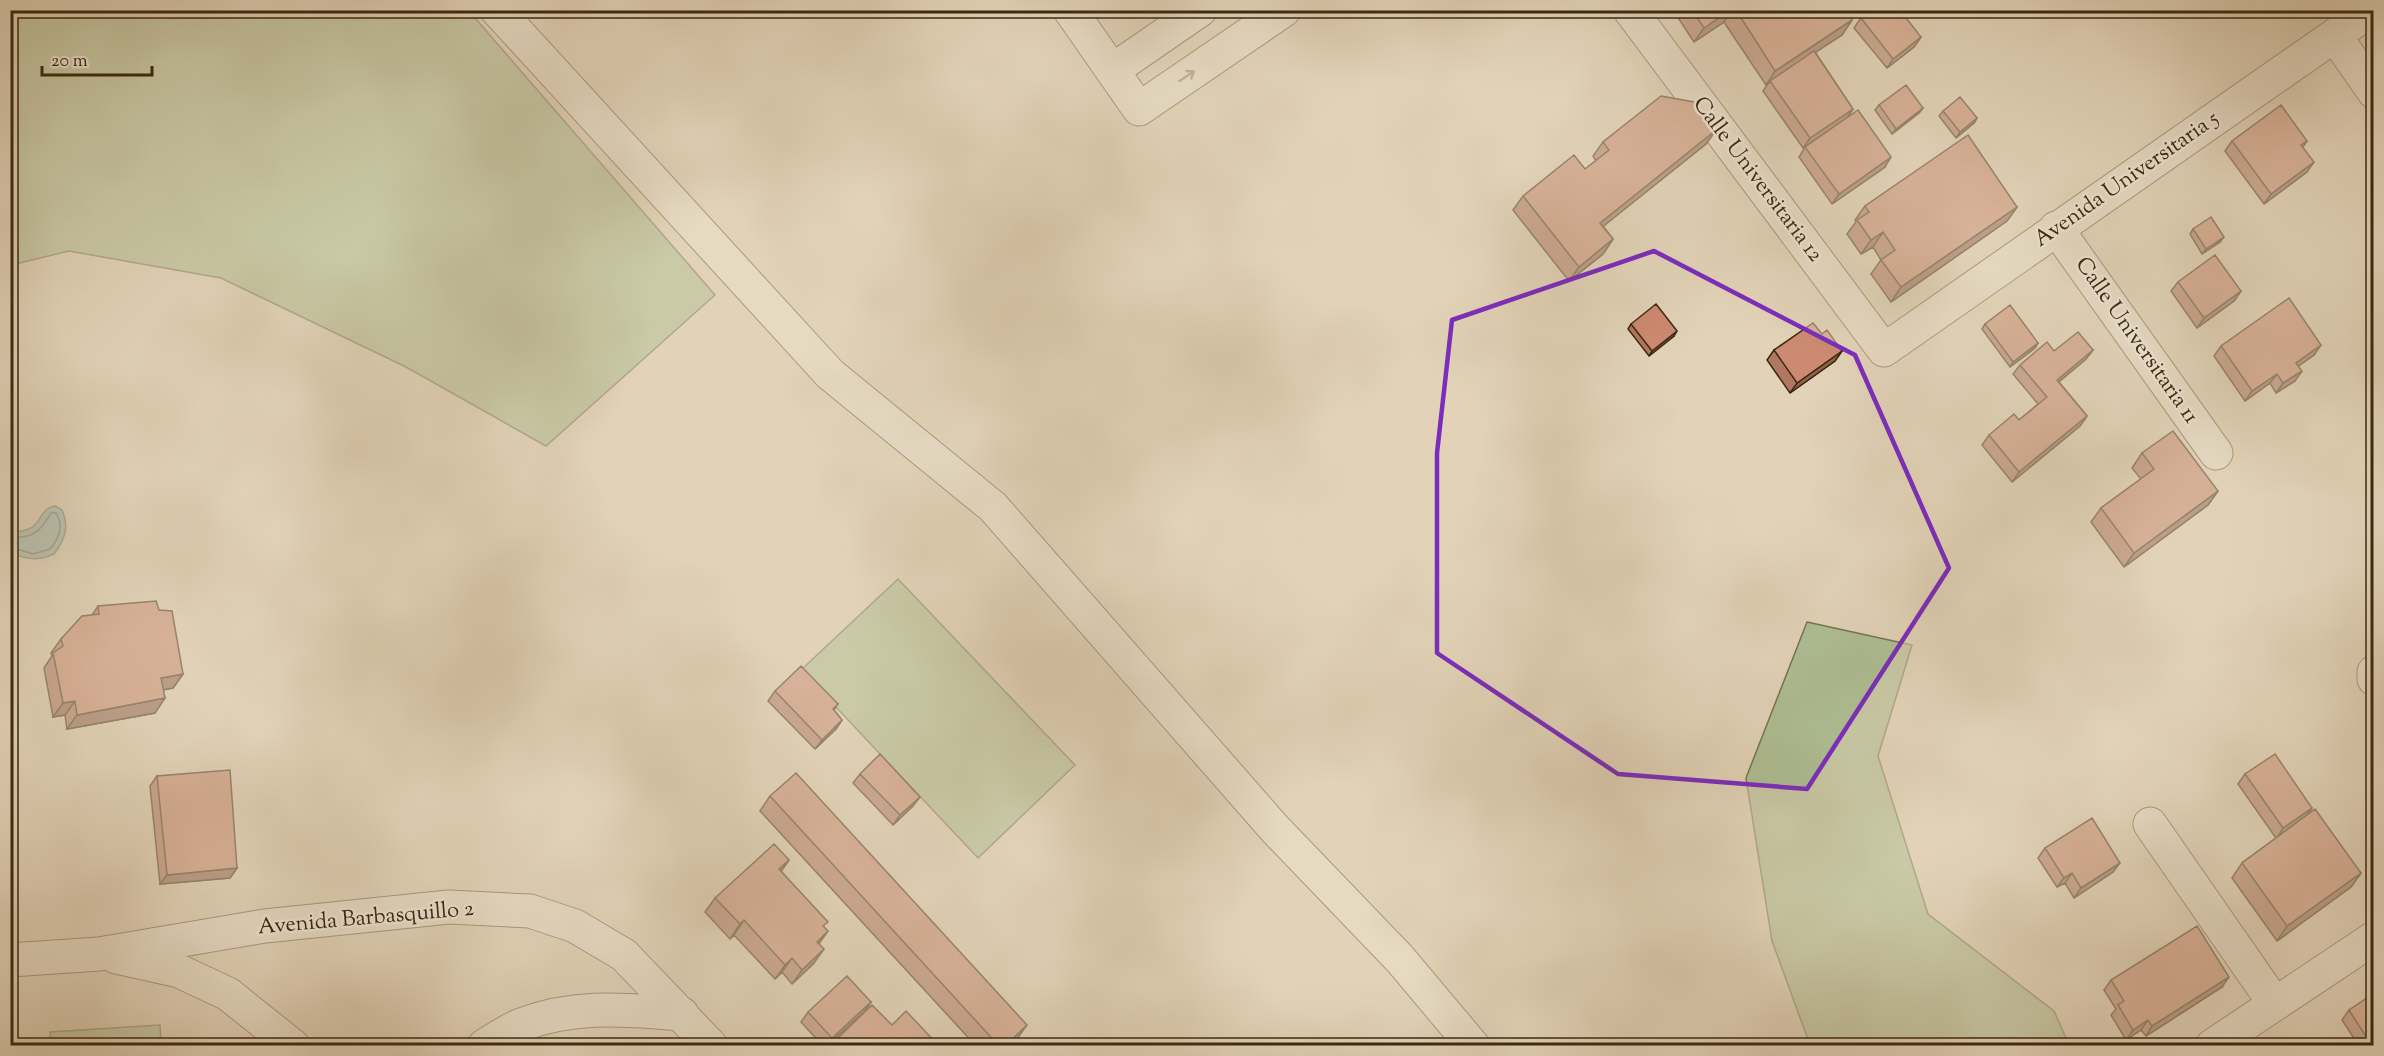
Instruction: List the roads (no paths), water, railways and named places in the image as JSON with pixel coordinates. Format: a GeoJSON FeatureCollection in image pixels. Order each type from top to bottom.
{"type":"FeatureCollection","features":[{"type":"Feature","properties":{"kind":"street"},"geometry":{"type":"LineString","coordinates":[[497,10],[830,374],[993,507],[1275,829],[1400,959],[1473,1046]]}},
{"type":"Feature","properties":{"kind":"street"},"geometry":{"type":"LineString","coordinates":[[1070,10],[1139,109],[1284,10]]}},
{"type":"Feature","properties":{"kind":"street"},"geometry":{"type":"LineString","coordinates":[[1113,70],[1200,10]]}},
{"type":"Feature","properties":{"kind":"street","name":"Calle Universitaria 12"},"geometry":{"type":"LineString","coordinates":[[1630,10],[1884,350]]}},
{"type":"Feature","properties":{"kind":"street","name":"Avenida Universitaria 5"},"geometry":{"type":"LineString","coordinates":[[1884,350],[2372,10]]}},
{"type":"Feature","properties":{"kind":"street"},"geometry":{"type":"LineString","coordinates":[[2335,36],[2373,92]]}},
{"type":"Feature","properties":{"kind":"street","name":"Calle Universitaria 11"},"geometry":{"type":"LineString","coordinates":[[2056,228],[2216,453]]}},
{"type":"Feature","properties":{"kind":"street"},"geometry":{"type":"LineString","coordinates":[[2373,672],[2373,679]]}},
{"type":"Feature","properties":{"kind":"street"},"geometry":{"type":"LineString","coordinates":[[2150,824],[2275,1004]]}},
{"type":"Feature","properties":{"kind":"street","name":"Avenida Barbasquillo 2"},"geometry":{"type":"LineString","coordinates":[[10,960],[99,954],[264,926],[449,907],[530,911],[575,926],[624,955],[711,1046]]}},
{"type":"Feature","properties":{"kind":"street"},"geometry":{"type":"LineString","coordinates":[[2212,1046],[2373,938]]}},
{"type":"Feature","properties":{"kind":"street"},"geometry":{"type":"LineString","coordinates":[[99,954],[180,971],[228,994],[292,1046]]}},
{"type":"Feature","properties":{"kind":"street"},"geometry":{"type":"LineString","coordinates":[[484,1046],[520,1026],[564,1012],[610,1008],[682,1014]]}},
{"type":"Feature","properties":{"kind":"water"},"geometry":{"type":"Polygon","coordinates":[[[55,506],[62,510],[66,528],[61,544],[54,554],[32,559],[11,552],[11,531],[29,529],[35,525],[44,512],[55,506]]]}}]}
